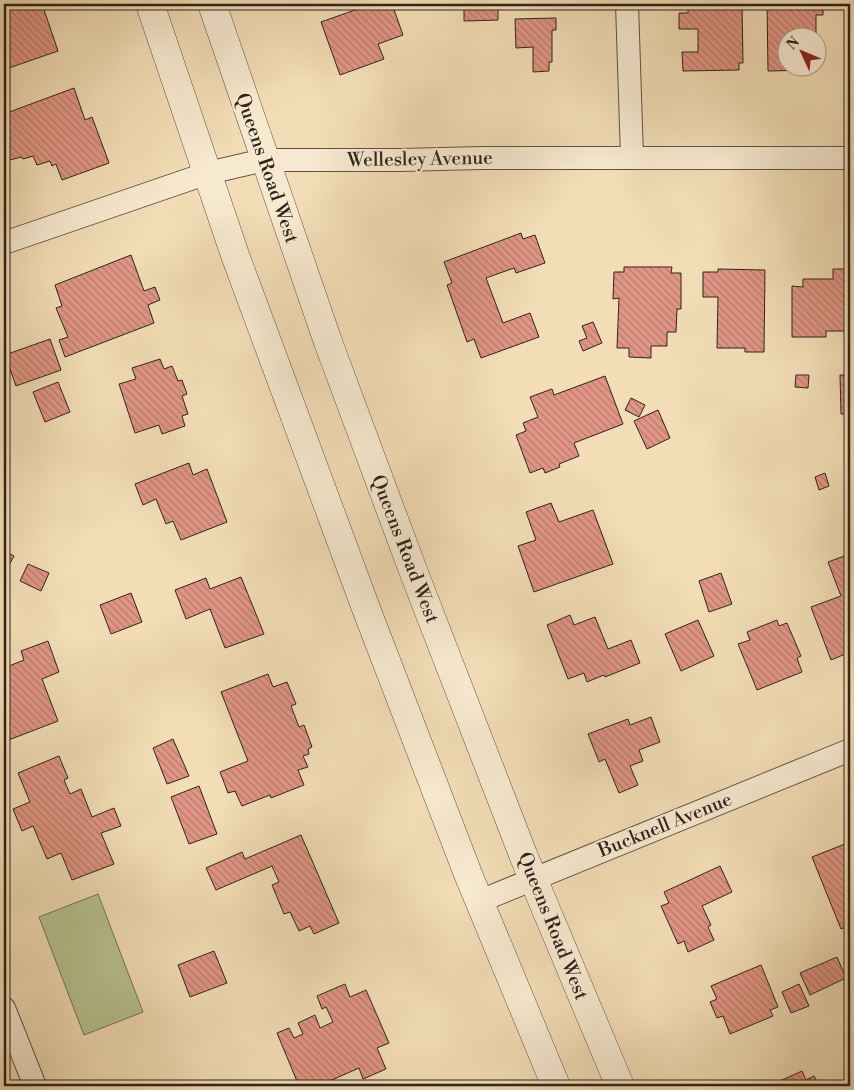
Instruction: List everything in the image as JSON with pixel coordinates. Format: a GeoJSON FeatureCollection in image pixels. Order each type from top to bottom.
{"type":"FeatureCollection","features":[{"type":"Feature","properties":{"kind":"street"},"geometry":{"type":"LineString","coordinates":[[150,4],[235,255],[367,611],[480,901],[556,1086]]}},
{"type":"Feature","properties":{"kind":"street","name":"Queens Road West"},"geometry":{"type":"LineString","coordinates":[[212,4],[328,342],[411,566],[533,879],[620,1086]]}},
{"type":"Feature","properties":{"kind":"street"},"geometry":{"type":"LineString","coordinates":[[627,4],[632,157]]}},
{"type":"Feature","properties":{"kind":"street","name":"Wellesley Avenue"},"geometry":{"type":"LineString","coordinates":[[4,243],[208,173],[264,160],[632,157],[850,158]]}},
{"type":"Feature","properties":{"kind":"street","name":"Bucknell Avenue"},"geometry":{"type":"LineString","coordinates":[[480,901],[850,750]]}},
{"type":"Feature","properties":{"kind":"street"},"geometry":{"type":"LineString","coordinates":[[4,1008],[35,1086]]}},
{"type":"Feature","properties":{"kind":"green space"},"geometry":{"type":"Polygon","coordinates":[[[98,894],[143,1012],[84,1035],[39,917],[98,894]]]}},
{"type":"Feature","properties":{"kind":"building"},"geometry":{"type":"Polygon","coordinates":[[[4,4],[42,4],[58,51],[6,69],[4,63],[4,4]]]}},
{"type":"Feature","properties":{"kind":"building"},"geometry":{"type":"Polygon","coordinates":[[[372,4],[392,4],[403,35],[378,44],[384,59],[340,75],[321,22],[372,4]]]}},
{"type":"Feature","properties":{"kind":"building"},"geometry":{"type":"Polygon","coordinates":[[[464,4],[498,4],[498,20],[464,21],[464,4]]]}},
{"type":"Feature","properties":{"kind":"building"},"geometry":{"type":"Polygon","coordinates":[[[742,4],[743,63],[739,63],[739,70],[683,71],[682,52],[698,52],[698,29],[679,29],[679,13],[688,13],[688,5],[742,4]]]}},
{"type":"Feature","properties":{"kind":"building"},"geometry":{"type":"Polygon","coordinates":[[[767,4],[823,4],[823,15],[816,15],[816,28],[776,28],[776,71],[768,71],[767,4]]]}},
{"type":"Feature","properties":{"kind":"building"},"geometry":{"type":"Polygon","coordinates":[[[556,18],[556,30],[552,30],[552,62],[549,62],[549,71],[533,72],[533,47],[516,48],[515,19],[556,18]]]}},
{"type":"Feature","properties":{"kind":"building"},"geometry":{"type":"Polygon","coordinates":[[[74,88],[85,120],[92,117],[109,163],[62,180],[56,164],[52,166],[50,161],[37,165],[33,156],[10,160],[6,150],[4,151],[4,114],[74,88]]]}},
{"type":"Feature","properties":{"kind":"building"},"geometry":{"type":"Polygon","coordinates":[[[521,233],[523,239],[535,235],[545,263],[516,273],[514,268],[486,278],[503,323],[530,313],[539,337],[481,358],[474,339],[467,342],[447,285],[452,283],[444,262],[521,233]]]}},
{"type":"Feature","properties":{"kind":"building"},"geometry":{"type":"Polygon","coordinates":[[[131,255],[144,291],[155,287],[160,300],[148,305],[154,323],[65,357],[59,340],[68,337],[56,308],[62,306],[55,285],[131,255]]]}},
{"type":"Feature","properties":{"kind":"building"},"geometry":{"type":"Polygon","coordinates":[[[624,267],[672,267],[671,273],[681,273],[681,309],[677,309],[676,332],[667,332],[667,346],[651,346],[651,358],[629,357],[629,348],[617,348],[619,298],[613,299],[614,272],[624,272],[624,267]]]}},
{"type":"Feature","properties":{"kind":"building"},"geometry":{"type":"Polygon","coordinates":[[[718,269],[765,270],[764,352],[745,352],[745,348],[717,348],[718,297],[703,297],[703,272],[718,272],[718,269]]]}},
{"type":"Feature","properties":{"kind":"building"},"geometry":{"type":"Polygon","coordinates":[[[833,269],[850,269],[850,331],[826,331],[826,337],[792,337],[792,286],[803,287],[803,279],[833,279],[833,269]]]}},
{"type":"Feature","properties":{"kind":"building"},"geometry":{"type":"Polygon","coordinates":[[[593,322],[602,343],[583,351],[579,341],[587,338],[582,326],[593,322]]]}},
{"type":"Feature","properties":{"kind":"building"},"geometry":{"type":"Polygon","coordinates":[[[50,339],[61,370],[16,386],[5,355],[50,339]]]}},
{"type":"Feature","properties":{"kind":"building"},"geometry":{"type":"Polygon","coordinates":[[[160,359],[164,369],[172,366],[178,381],[182,380],[187,394],[182,396],[188,414],[182,416],[185,426],[162,434],[159,425],[135,433],[119,384],[136,379],[132,368],[160,359]]]}},
{"type":"Feature","properties":{"kind":"building"},"geometry":{"type":"Polygon","coordinates":[[[796,375],[809,375],[808,388],[795,387],[796,375]]]}},
{"type":"Feature","properties":{"kind":"building"},"geometry":{"type":"Polygon","coordinates":[[[840,375],[850,375],[850,414],[841,414],[840,375]]]}},
{"type":"Feature","properties":{"kind":"building"},"geometry":{"type":"Polygon","coordinates":[[[605,376],[623,424],[574,443],[579,456],[559,464],[560,467],[545,473],[543,468],[530,473],[516,435],[526,431],[523,423],[538,417],[530,397],[552,389],[554,395],[605,376]]]}},
{"type":"Feature","properties":{"kind":"building"},"geometry":{"type":"Polygon","coordinates":[[[58,382],[70,412],[45,422],[33,392],[58,382]]]}},
{"type":"Feature","properties":{"kind":"building"},"geometry":{"type":"Polygon","coordinates":[[[631,398],[645,405],[639,417],[625,410],[631,398]]]}},
{"type":"Feature","properties":{"kind":"building"},"geometry":{"type":"Polygon","coordinates":[[[658,410],[670,438],[647,449],[634,421],[658,410]]]}},
{"type":"Feature","properties":{"kind":"building"},"geometry":{"type":"Polygon","coordinates":[[[189,463],[193,475],[207,469],[227,522],[181,540],[173,521],[166,524],[156,499],[143,505],[135,484],[189,463]]]}},
{"type":"Feature","properties":{"kind":"building"},"geometry":{"type":"Polygon","coordinates":[[[825,473],[829,486],[819,490],[815,477],[825,473]]]}},
{"type":"Feature","properties":{"kind":"building"},"geometry":{"type":"Polygon","coordinates":[[[551,503],[559,522],[593,510],[613,564],[534,592],[518,546],[536,540],[526,512],[551,503]]]}},
{"type":"Feature","properties":{"kind":"building"},"geometry":{"type":"Polygon","coordinates":[[[4,541],[10,544],[6,552],[14,556],[4,574],[4,541]]]}},
{"type":"Feature","properties":{"kind":"building"},"geometry":{"type":"Polygon","coordinates":[[[850,554],[850,652],[831,660],[811,607],[841,596],[828,562],[850,554]]]}},
{"type":"Feature","properties":{"kind":"building"},"geometry":{"type":"Polygon","coordinates":[[[28,564],[49,573],[41,591],[20,581],[28,564]]]}},
{"type":"Feature","properties":{"kind":"building"},"geometry":{"type":"Polygon","coordinates":[[[721,573],[732,604],[709,612],[699,581],[721,573]]]}},
{"type":"Feature","properties":{"kind":"building"},"geometry":{"type":"Polygon","coordinates":[[[241,577],[264,634],[225,648],[210,609],[186,619],[175,590],[206,578],[210,589],[241,577]]]}},
{"type":"Feature","properties":{"kind":"building"},"geometry":{"type":"Polygon","coordinates":[[[131,593],[142,622],[111,634],[100,605],[131,593]]]}},
{"type":"Feature","properties":{"kind":"building"},"geometry":{"type":"Polygon","coordinates":[[[570,615],[574,625],[595,617],[608,649],[631,640],[640,663],[587,682],[584,673],[568,679],[547,625],[570,615]]]}},
{"type":"Feature","properties":{"kind":"building"},"geometry":{"type":"Polygon","coordinates":[[[698,620],[714,656],[681,671],[665,634],[698,620]]]}},
{"type":"Feature","properties":{"kind":"building"},"geometry":{"type":"Polygon","coordinates":[[[777,620],[779,626],[787,623],[801,656],[797,658],[802,672],[757,690],[738,644],[750,640],[747,632],[777,620]]]}},
{"type":"Feature","properties":{"kind":"building"},"geometry":{"type":"Polygon","coordinates":[[[48,641],[59,672],[42,679],[58,721],[6,741],[4,736],[4,668],[24,660],[21,651],[48,641]]]}},
{"type":"Feature","properties":{"kind":"building"},"geometry":{"type":"Polygon","coordinates":[[[268,674],[273,687],[287,682],[296,704],[291,706],[299,727],[304,725],[312,747],[308,749],[309,754],[303,756],[308,767],[298,770],[304,785],[271,798],[270,795],[242,806],[235,791],[228,793],[220,772],[248,761],[221,692],[268,674]]]}},
{"type":"Feature","properties":{"kind":"building"},"geometry":{"type":"Polygon","coordinates":[[[651,717],[660,742],[639,750],[643,761],[630,766],[638,785],[619,793],[605,759],[599,762],[588,734],[628,719],[630,725],[651,717]]]}},
{"type":"Feature","properties":{"kind":"building"},"geometry":{"type":"Polygon","coordinates":[[[173,739],[189,776],[167,784],[153,748],[173,739]]]}},
{"type":"Feature","properties":{"kind":"building"},"geometry":{"type":"Polygon","coordinates":[[[59,756],[68,778],[64,780],[70,794],[81,789],[92,817],[114,808],[121,826],[101,833],[114,864],[72,880],[61,853],[47,859],[33,826],[22,831],[13,809],[30,802],[18,773],[59,756]]]}},
{"type":"Feature","properties":{"kind":"building"},"geometry":{"type":"Polygon","coordinates":[[[199,786],[217,834],[189,844],[171,797],[199,786]]]}},
{"type":"Feature","properties":{"kind":"building"},"geometry":{"type":"Polygon","coordinates":[[[301,835],[339,923],[314,934],[310,926],[299,931],[290,912],[284,914],[272,885],[279,882],[272,866],[216,890],[206,868],[242,852],[245,859],[301,835]]]}},
{"type":"Feature","properties":{"kind":"building"},"geometry":{"type":"Polygon","coordinates":[[[850,842],[850,925],[841,929],[812,857],[850,842]]]}},
{"type":"Feature","properties":{"kind":"building"},"geometry":{"type":"Polygon","coordinates":[[[720,866],[732,892],[702,906],[711,925],[708,927],[714,940],[688,952],[684,941],[678,944],[661,906],[669,903],[664,892],[720,866]]]}},
{"type":"Feature","properties":{"kind":"building"},"geometry":{"type":"Polygon","coordinates":[[[214,951],[227,983],[190,997],[178,965],[214,951]]]}},
{"type":"Feature","properties":{"kind":"building"},"geometry":{"type":"Polygon","coordinates":[[[837,957],[846,978],[810,995],[800,973],[837,957]]]}},
{"type":"Feature","properties":{"kind":"building"},"geometry":{"type":"Polygon","coordinates":[[[761,965],[778,1007],[770,1010],[773,1016],[730,1034],[723,1016],[717,1018],[710,1002],[717,999],[711,986],[761,965]]]}},
{"type":"Feature","properties":{"kind":"building"},"geometry":{"type":"Polygon","coordinates":[[[345,984],[350,997],[366,990],[389,1043],[377,1048],[386,1069],[363,1079],[359,1068],[325,1083],[326,1086],[299,1086],[277,1033],[289,1028],[294,1038],[303,1034],[298,1023],[315,1015],[320,1028],[333,1022],[326,1007],[322,1009],[317,996],[345,984]]]}},
{"type":"Feature","properties":{"kind":"building"},"geometry":{"type":"Polygon","coordinates":[[[799,984],[809,1006],[791,1013],[782,992],[799,984]]]}},
{"type":"Feature","properties":{"kind":"building"},"geometry":{"type":"Polygon","coordinates":[[[802,1071],[806,1080],[814,1076],[819,1086],[769,1086],[802,1071]]]}}]}
